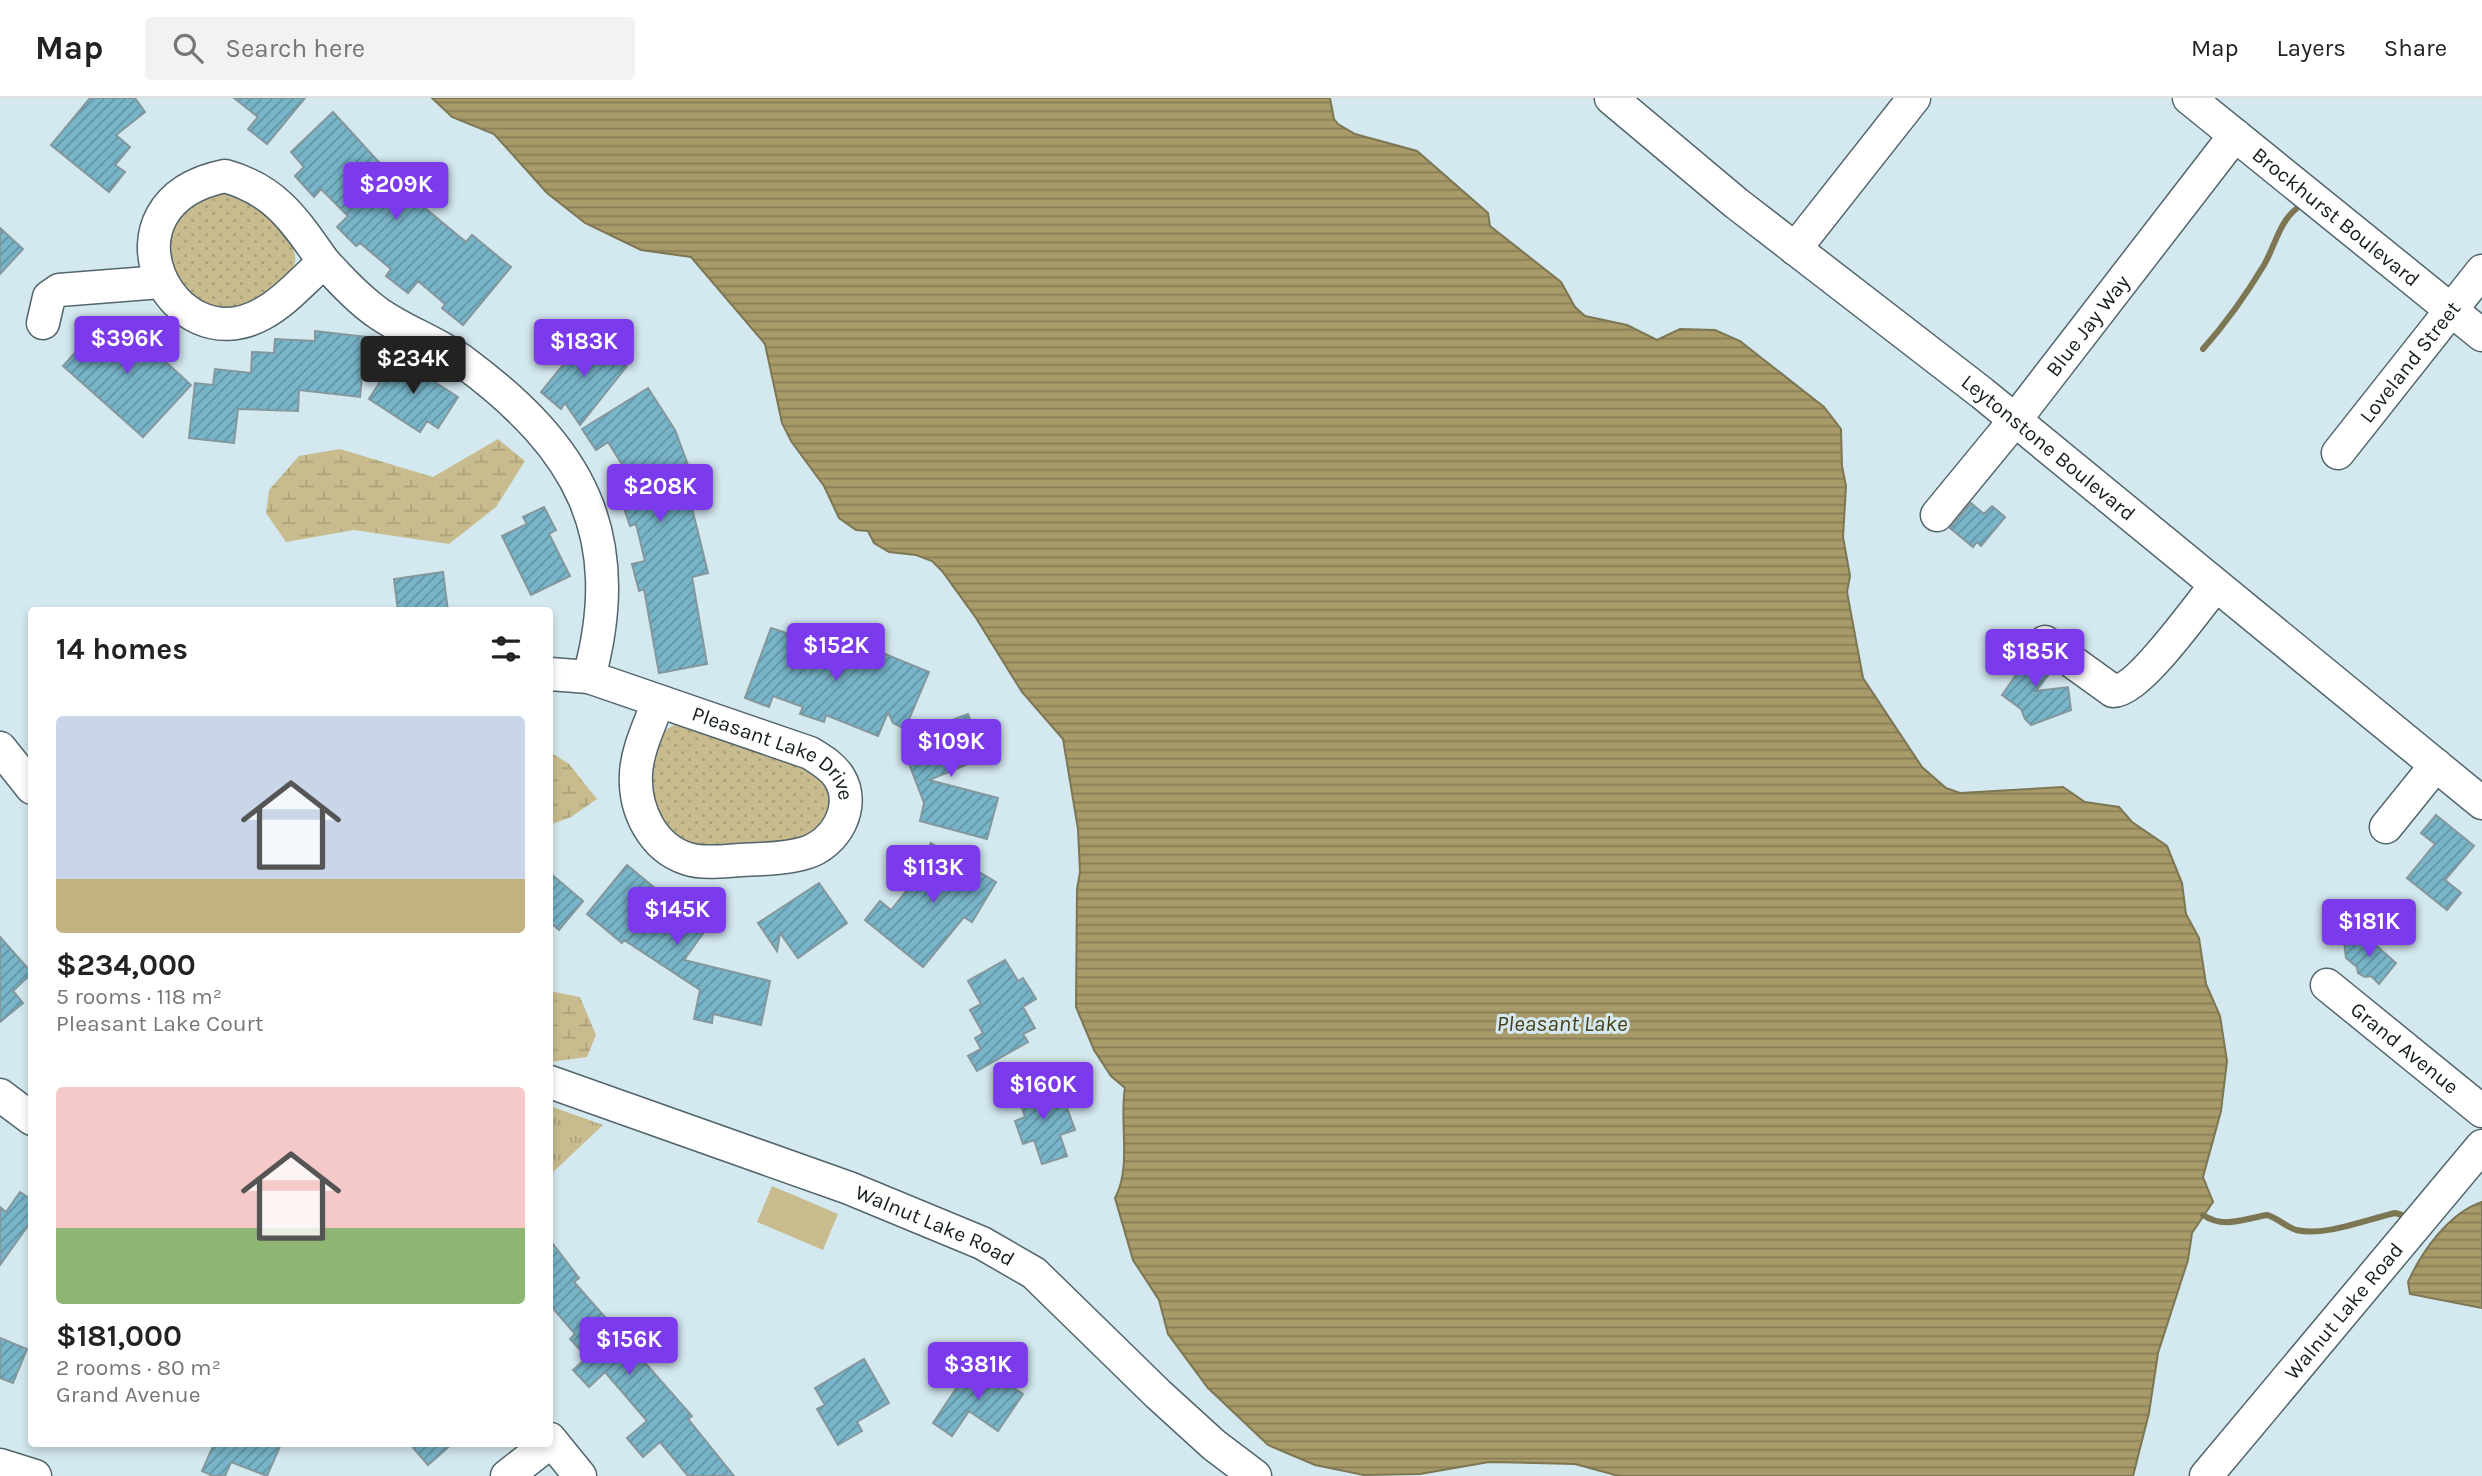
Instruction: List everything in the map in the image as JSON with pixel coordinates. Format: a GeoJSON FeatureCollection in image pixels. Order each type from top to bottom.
{"type":"FeatureCollection","features":[{"type":"Feature","properties":{"kind":"street","name":"Leytonstone Boulevard"},"geometry":{"type":"LineString","coordinates":[[1611,98],[1795,249],[2015,420],[2482,803]]}},
{"type":"Feature","properties":{"kind":"street"},"geometry":{"type":"LineString","coordinates":[[1795,249],[1914,98]]}},
{"type":"Feature","properties":{"kind":"street","name":"Brockhurst Boulevard"},"geometry":{"type":"LineString","coordinates":[[2189,98],[2482,335]]}},
{"type":"Feature","properties":{"kind":"street","name":"Blue Jay Way"},"geometry":{"type":"LineString","coordinates":[[1937,515],[2015,420],[2235,135]]}},
{"type":"Feature","properties":{"kind":"street"},"geometry":{"type":"LineString","coordinates":[[324,262],[262,314],[240,322],[216,322],[194,315],[175,301],[161,282],[154,258],[155,234],[164,212],[180,193],[201,181],[225,176],[251,183],[271,195],[324,262],[379,314],[433,342],[465,363],[518,407],[559,450],[586,502],[600,539],[604,592],[601,635],[589,677]]}},
{"type":"Feature","properties":{"kind":"street","name":"Loveland Street"},"geometry":{"type":"LineString","coordinates":[[2338,453],[2482,271]]}},
{"type":"Feature","properties":{"kind":"street"},"geometry":{"type":"LineString","coordinates":[[43,323],[49,297],[58,290],[161,282]]}},
{"type":"Feature","properties":{"kind":"street"},"geometry":{"type":"LineString","coordinates":[[2046,642],[2113,691],[2127,688],[2215,586]]}},
{"type":"Feature","properties":{"kind":"street","name":"Pleasant Lake Drive"},"geometry":{"type":"LineString","coordinates":[[553,674],[589,677],[810,753],[832,767],[845,790],[843,821],[834,834],[821,846],[806,853],[720,862],[690,860],[663,845],[647,826],[639,808],[636,772],[658,702]]}},
{"type":"Feature","properties":{"kind":"street"},"geometry":{"type":"LineString","coordinates":[[0,748],[28,783]]}},
{"type":"Feature","properties":{"kind":"street"},"geometry":{"type":"LineString","coordinates":[[2386,827],[2436,765]]}},
{"type":"Feature","properties":{"kind":"street","name":"Grand Avenue"},"geometry":{"type":"LineString","coordinates":[[2327,985],[2482,1111]]}},
{"type":"Feature","properties":{"kind":"street","name":"Walnut Lake Road"},"geometry":{"type":"LineString","coordinates":[[553,1083],[849,1188],[982,1242],[1034,1273],[1097,1330],[1158,1394],[1255,1476]]}},
{"type":"Feature","properties":{"kind":"street","name":"Walnut Lake Road"},"geometry":{"type":"LineString","coordinates":[[2206,1476],[2482,1146]]}},
{"type":"Feature","properties":{"kind":"street"},"geometry":{"type":"LineString","coordinates":[[553,1445],[580,1476]]}},
{"type":"Feature","properties":{"kind":"street"},"geometry":{"type":"LineString","coordinates":[[507,1476],[544,1447]]}},
{"type":"Feature","properties":{"kind":"street"},"geometry":{"type":"LineString","coordinates":[[0,1465],[36,1476]]}},
{"type":"Feature","properties":{"kind":"green space"},"geometry":{"type":"Polygon","coordinates":[[[209,190],[251,197],[280,226],[295,255],[290,272],[273,290],[248,305],[223,311],[208,309],[175,290],[165,233],[209,190]]]}},
{"type":"Feature","properties":{"kind":"green space"},"geometry":{"type":"Polygon","coordinates":[[[498,439],[525,461],[496,507],[449,544],[354,530],[286,542],[266,513],[269,490],[299,456],[340,449],[433,477],[498,439]]]}},
{"type":"Feature","properties":{"kind":"green space"},"geometry":{"type":"Polygon","coordinates":[[[677,724],[803,763],[830,789],[833,808],[811,840],[689,848],[654,816],[651,791],[653,751],[666,730],[677,724]]]}},
{"type":"Feature","properties":{"kind":"green space"},"geometry":{"type":"Polygon","coordinates":[[[553,754],[569,764],[597,799],[571,817],[553,824],[553,754]]]}},
{"type":"Feature","properties":{"kind":"green space"},"geometry":{"type":"Polygon","coordinates":[[[553,992],[580,997],[596,1035],[587,1057],[553,1062],[553,992]]]}},
{"type":"Feature","properties":{"kind":"green space"},"geometry":{"type":"Polygon","coordinates":[[[553,1107],[603,1125],[553,1172],[553,1107]]]}},
{"type":"Feature","properties":{"kind":"green space"},"geometry":{"type":"Polygon","coordinates":[[[772,1186],[838,1214],[823,1250],[757,1222],[772,1186]]]}},
{"type":"Feature","properties":{"kind":"water","name":"Pleasant Lake"},"geometry":{"type":"Polygon","coordinates":[[[432,98],[1330,98],[1334,119],[1338,124],[1355,134],[1417,151],[1488,213],[1490,226],[1561,282],[1575,307],[1585,316],[1627,325],[1657,340],[1680,329],[1715,330],[1740,341],[1824,407],[1841,429],[1842,466],[1846,486],[1843,537],[1850,576],[1847,592],[1863,678],[1922,767],[1946,788],[1960,793],[2063,787],[2085,802],[2119,807],[2132,822],[2167,846],[2182,883],[2186,914],[2199,938],[2206,984],[2220,1016],[2227,1061],[2221,1111],[2203,1177],[2213,1202],[2192,1233],[2188,1260],[2158,1353],[2149,1413],[2133,1476],[1619,1476],[1575,1464],[1489,1462],[1420,1474],[1364,1475],[1315,1465],[1268,1445],[1208,1388],[1168,1334],[1159,1300],[1133,1260],[1115,1198],[1123,1173],[1125,1088],[1111,1076],[1094,1050],[1076,1007],[1077,889],[1080,872],[1078,829],[1063,739],[1022,692],[976,618],[932,561],[916,555],[889,552],[874,543],[868,531],[856,530],[839,518],[824,486],[791,441],[782,423],[765,344],[691,257],[641,250],[585,223],[547,193],[494,134],[452,117],[432,98]]]}},
{"type":"Feature","properties":{"kind":"water"},"geometry":{"type":"Polygon","coordinates":[[[2482,1202],[2482,1308],[2410,1294],[2408,1282],[2438,1234],[2458,1215],[2482,1202]]]}},
{"type":"Feature","properties":{"kind":"building"},"geometry":{"type":"Polygon","coordinates":[[[90,98],[135,98],[145,112],[116,135],[130,147],[115,165],[125,172],[109,192],[51,145],[90,98]]]}},
{"type":"Feature","properties":{"kind":"building"},"geometry":{"type":"Polygon","coordinates":[[[234,98],[305,98],[267,144],[248,129],[258,117],[234,98]]]}},
{"type":"Feature","properties":{"kind":"building"},"geometry":{"type":"Polygon","coordinates":[[[333,112],[408,194],[466,242],[472,235],[511,267],[463,325],[442,308],[445,304],[418,281],[408,293],[386,276],[391,269],[360,243],[356,246],[337,227],[348,216],[321,189],[314,197],[295,176],[304,167],[291,152],[333,112]]]}},
{"type":"Feature","properties":{"kind":"building"},"geometry":{"type":"Polygon","coordinates":[[[0,228],[23,249],[0,274],[0,228]]]}},
{"type":"Feature","properties":{"kind":"building"},"geometry":{"type":"Polygon","coordinates":[[[106,319],[124,334],[129,328],[191,385],[143,437],[63,366],[106,319]]]}},
{"type":"Feature","properties":{"kind":"building"},"geometry":{"type":"Polygon","coordinates":[[[315,331],[366,337],[360,397],[299,390],[298,411],[238,409],[234,443],[189,438],[195,383],[213,385],[215,369],[251,373],[252,352],[274,353],[275,339],[315,341],[315,331]]]}},
{"type":"Feature","properties":{"kind":"building"},"geometry":{"type":"Polygon","coordinates":[[[588,334],[627,366],[580,425],[565,403],[561,409],[541,392],[588,334]]]}},
{"type":"Feature","properties":{"kind":"building"},"geometry":{"type":"Polygon","coordinates":[[[396,357],[458,397],[438,428],[427,421],[420,432],[369,399],[396,357]]]}},
{"type":"Feature","properties":{"kind":"building"},"geometry":{"type":"Polygon","coordinates":[[[648,388],[675,430],[701,500],[691,504],[708,573],[692,577],[707,664],[659,673],[644,589],[639,591],[632,564],[645,561],[636,524],[630,526],[622,502],[637,497],[629,476],[608,442],[596,450],[582,429],[648,388]]]}},
{"type":"Feature","properties":{"kind":"building"},"geometry":{"type":"Polygon","coordinates":[[[1971,503],[1984,514],[1992,506],[2005,517],[1981,546],[1977,542],[1973,547],[1950,528],[1971,503]]]}},
{"type":"Feature","properties":{"kind":"building"},"geometry":{"type":"Polygon","coordinates":[[[544,507],[556,530],[549,534],[570,576],[531,595],[502,536],[527,524],[523,517],[544,507]]]}},
{"type":"Feature","properties":{"kind":"building"},"geometry":{"type":"Polygon","coordinates":[[[443,572],[447,607],[398,607],[394,579],[443,572]]]}},
{"type":"Feature","properties":{"kind":"building"},"geometry":{"type":"Polygon","coordinates":[[[771,628],[879,663],[883,653],[929,672],[905,729],[893,723],[888,712],[878,736],[826,715],[824,722],[800,714],[803,707],[773,696],[769,707],[745,698],[771,628]]]}},
{"type":"Feature","properties":{"kind":"building"},"geometry":{"type":"Polygon","coordinates":[[[2025,645],[2052,670],[2036,691],[2068,687],[2071,710],[2031,725],[2021,709],[2002,695],[2016,675],[2008,668],[2025,645]]]}},
{"type":"Feature","properties":{"kind":"building"},"geometry":{"type":"Polygon","coordinates":[[[968,714],[985,757],[929,780],[998,798],[987,839],[920,821],[924,803],[908,761],[922,756],[913,735],[968,714]]]}},
{"type":"Feature","properties":{"kind":"building"},"geometry":{"type":"Polygon","coordinates":[[[2436,815],[2474,846],[2445,880],[2461,893],[2447,910],[2407,878],[2435,844],[2421,833],[2436,815]]]}},
{"type":"Feature","properties":{"kind":"building"},"geometry":{"type":"Polygon","coordinates":[[[931,843],[996,882],[972,922],[964,917],[923,967],[865,920],[880,901],[891,910],[922,871],[917,868],[931,843]]]}},
{"type":"Feature","properties":{"kind":"building"},"geometry":{"type":"Polygon","coordinates":[[[627,865],[667,898],[669,895],[688,909],[686,912],[707,928],[684,960],[770,981],[761,1025],[713,1014],[712,1023],[694,1019],[700,990],[624,940],[622,943],[587,914],[627,865]]]}},
{"type":"Feature","properties":{"kind":"building"},"geometry":{"type":"Polygon","coordinates":[[[553,876],[583,901],[559,930],[553,925],[553,876]]]}},
{"type":"Feature","properties":{"kind":"building"},"geometry":{"type":"Polygon","coordinates":[[[819,883],[847,923],[798,958],[780,933],[777,951],[758,923],[819,883]]]}},
{"type":"Feature","properties":{"kind":"building"},"geometry":{"type":"Polygon","coordinates":[[[0,937],[28,968],[28,977],[13,991],[23,1003],[0,1022],[0,937]]]}},
{"type":"Feature","properties":{"kind":"building"},"geometry":{"type":"Polygon","coordinates":[[[2361,940],[2377,946],[2396,963],[2379,984],[2371,976],[2365,977],[2358,973],[2357,967],[2346,958],[2344,941],[2361,940]]]}},
{"type":"Feature","properties":{"kind":"building"},"geometry":{"type":"Polygon","coordinates":[[[1005,960],[1018,981],[1023,978],[1036,999],[1023,1007],[1035,1028],[1023,1034],[1028,1042],[977,1071],[968,1056],[981,1049],[975,1038],[983,1033],[970,1010],[981,1004],[968,981],[1005,960]]]}},
{"type":"Feature","properties":{"kind":"building"},"geometry":{"type":"Polygon","coordinates":[[[1047,1080],[1056,1108],[1066,1105],[1075,1130],[1060,1135],[1067,1156],[1042,1164],[1034,1140],[1023,1144],[1015,1121],[1025,1117],[1016,1090],[1047,1080]]]}},
{"type":"Feature","properties":{"kind":"building"},"geometry":{"type":"Polygon","coordinates":[[[20,1192],[28,1197],[28,1226],[0,1265],[0,1207],[6,1212],[20,1192]]]}},
{"type":"Feature","properties":{"kind":"building"},"geometry":{"type":"Polygon","coordinates":[[[553,1244],[579,1278],[574,1282],[692,1416],[688,1419],[734,1476],[688,1476],[660,1442],[643,1457],[627,1438],[647,1421],[605,1372],[589,1387],[573,1370],[587,1357],[570,1339],[575,1334],[553,1308],[553,1244]]]}},
{"type":"Feature","properties":{"kind":"building"},"geometry":{"type":"Polygon","coordinates":[[[0,1338],[27,1349],[13,1383],[0,1378],[0,1338]]]}},
{"type":"Feature","properties":{"kind":"building"},"geometry":{"type":"Polygon","coordinates":[[[864,1359],[889,1403],[857,1422],[862,1431],[838,1445],[817,1409],[825,1405],[815,1388],[864,1359]]]}},
{"type":"Feature","properties":{"kind":"building"},"geometry":{"type":"Polygon","coordinates":[[[972,1365],[1006,1389],[1009,1385],[1023,1394],[998,1431],[969,1411],[952,1436],[933,1423],[972,1365]]]}},
{"type":"Feature","properties":{"kind":"building"},"geometry":{"type":"Polygon","coordinates":[[[213,1447],[280,1447],[267,1476],[231,1462],[225,1476],[213,1476],[202,1471],[213,1447]]]}},
{"type":"Feature","properties":{"kind":"building"},"geometry":{"type":"Polygon","coordinates":[[[413,1447],[449,1447],[428,1465],[413,1447]]]}},
{"type":"Feature","properties":{"kind":"waterway"},"geometry":{"type":"LineString","coordinates":[[2203,349],[2250,287],[2268,258],[2281,228],[2296,209]]}},
{"type":"Feature","properties":{"kind":"waterway"},"geometry":{"type":"LineString","coordinates":[[2203,1215],[2226,1222],[2267,1215],[2292,1229],[2307,1232],[2333,1229],[2395,1213],[2402,1215]]}}]}
